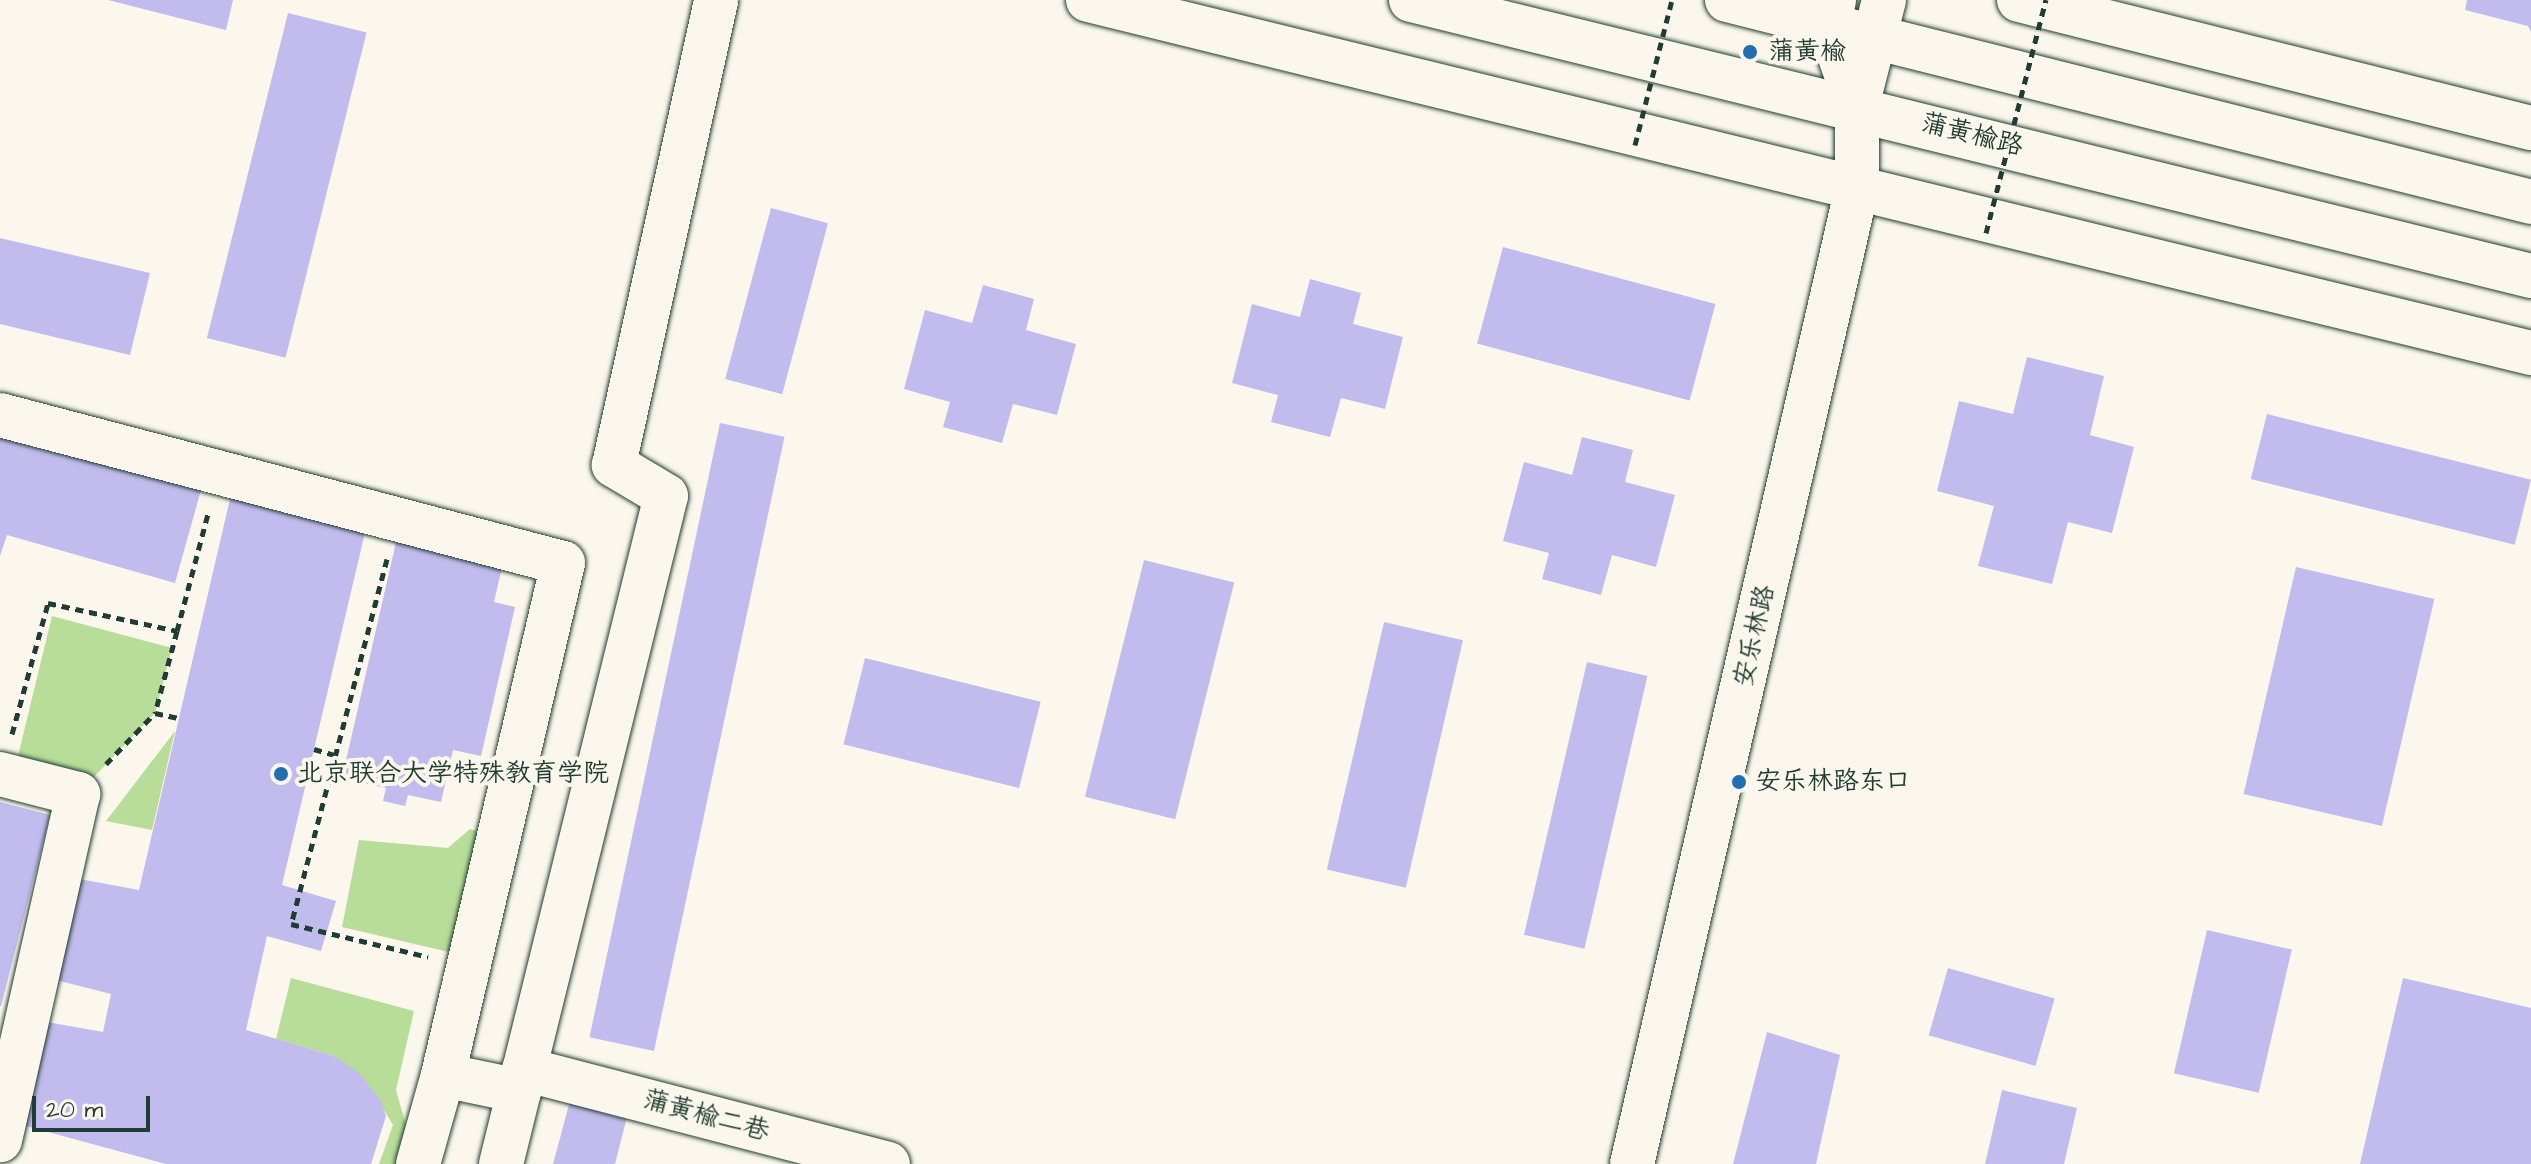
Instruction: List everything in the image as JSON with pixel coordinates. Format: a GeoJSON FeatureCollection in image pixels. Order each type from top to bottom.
{"type":"FeatureCollection","features":[{"type":"Feature","properties":{"kind":"street"},"geometry":{"type":"LineString","coordinates":[[501,1164],[666,496],[614,465],[716,0]]}},
{"type":"Feature","properties":{"kind":"street"},"geometry":{"type":"LineString","coordinates":[[1088,0],[2531,353]]}},
{"type":"Feature","properties":{"kind":"street","name":"蒲黄榆路"},"geometry":{"type":"LineString","coordinates":[[1411,0],[1857,106],[2531,276]]}},
{"type":"Feature","properties":{"kind":"street"},"geometry":{"type":"LineString","coordinates":[[1727,0],[1880,18],[2531,202]]}},
{"type":"Feature","properties":{"kind":"street"},"geometry":{"type":"LineString","coordinates":[[2019,0],[2531,128]]}},
{"type":"Feature","properties":{"kind":"street"},"geometry":{"type":"LineString","coordinates":[[1832,12],[1857,106]]}},
{"type":"Feature","properties":{"kind":"street"},"geometry":{"type":"LineString","coordinates":[[1857,106],[1880,18]]}},
{"type":"Feature","properties":{"kind":"street","name":"安乐林路"},"geometry":{"type":"LineString","coordinates":[[1632,1164],[1857,188],[1857,106]]}},
{"type":"Feature","properties":{"kind":"street"},"geometry":{"type":"LineString","coordinates":[[0,415],[563,563],[443,1075],[418,1164]]}},
{"type":"Feature","properties":{"kind":"street"},"geometry":{"type":"LineString","coordinates":[[0,774],[78,794],[0,1140]]}},
{"type":"Feature","properties":{"kind":"street","name":"蒲黄榆二巷"},"geometry":{"type":"LineString","coordinates":[[443,1075],[522,1080],[888,1164]]}},
{"type":"Feature","properties":{"kind":"path"},"geometry":{"type":"LineString","coordinates":[[1635,145],[1672,0]]}},
{"type":"Feature","properties":{"kind":"path"},"geometry":{"type":"LineString","coordinates":[[1986,233],[2046,0]]}},
{"type":"Feature","properties":{"kind":"path"},"geometry":{"type":"LineString","coordinates":[[78,794],[155,713],[218,474]]}},
{"type":"Feature","properties":{"kind":"path"},"geometry":{"type":"LineString","coordinates":[[395,520],[291,924],[468,966]]}},
{"type":"Feature","properties":{"kind":"path"},"geometry":{"type":"LineString","coordinates":[[0,774],[48,603],[177,631]]}},
{"type":"Feature","properties":{"kind":"path"},"geometry":{"type":"LineString","coordinates":[[155,713],[178,718]]}},
{"type":"Feature","properties":{"kind":"path"},"geometry":{"type":"LineString","coordinates":[[314,749],[335,755]]}},
{"type":"Feature","properties":{"kind":"green space"},"geometry":{"type":"Polygon","coordinates":[[[52,616],[172,648],[155,713],[92,779],[17,760],[52,616]]]}},
{"type":"Feature","properties":{"kind":"green space"},"geometry":{"type":"Polygon","coordinates":[[[175,731],[152,830],[106,821],[175,731]]]}},
{"type":"Feature","properties":{"kind":"green space"},"geometry":{"type":"Polygon","coordinates":[[[470,829],[492,836],[453,953],[342,927],[359,840],[448,848],[470,829]]]}},
{"type":"Feature","properties":{"kind":"green space"},"geometry":{"type":"Polygon","coordinates":[[[291,978],[414,1011],[396,1090],[408,1132],[402,1164],[379,1164],[393,1125],[370,1087],[334,1056],[276,1039],[291,978]]]}},
{"type":"Feature","properties":{"kind":"building"},"geometry":{"type":"Polygon","coordinates":[[[108,0],[233,0],[226,30],[108,0]]]}},
{"type":"Feature","properties":{"kind":"building"},"geometry":{"type":"Polygon","coordinates":[[[2467,0],[2531,0],[2531,32],[2528,26],[2465,10],[2467,0]]]}},
{"type":"Feature","properties":{"kind":"building"},"geometry":{"type":"Polygon","coordinates":[[[288,13],[367,33],[286,358],[207,338],[288,13]]]}},
{"type":"Feature","properties":{"kind":"building"},"geometry":{"type":"Polygon","coordinates":[[[771,208],[828,223],[782,394],[725,379],[771,208]]]}},
{"type":"Feature","properties":{"kind":"building"},"geometry":{"type":"Polygon","coordinates":[[[0,238],[150,273],[130,355],[0,324],[0,238]]]}},
{"type":"Feature","properties":{"kind":"building"},"geometry":{"type":"Polygon","coordinates":[[[1503,247],[1716,304],[1690,401],[1477,344],[1503,247]]]}},
{"type":"Feature","properties":{"kind":"building"},"geometry":{"type":"Polygon","coordinates":[[[1310,279],[1361,293],[1353,324],[1403,337],[1385,409],[1341,398],[1330,437],[1271,422],[1278,395],[1232,383],[1252,304],[1300,317],[1310,279]]]}},
{"type":"Feature","properties":{"kind":"building"},"geometry":{"type":"Polygon","coordinates":[[[983,285],[1034,299],[1026,330],[1076,344],[1057,415],[1013,404],[1002,443],[943,427],[950,402],[904,389],[925,310],[972,323],[983,285]]]}},
{"type":"Feature","properties":{"kind":"building"},"geometry":{"type":"Polygon","coordinates":[[[2027,357],[2104,376],[2090,435],[2134,447],[2112,533],[2068,522],[2052,584],[1978,566],[1994,506],[1937,491],[1959,401],[2013,414],[2027,357]]]}},
{"type":"Feature","properties":{"kind":"building"},"geometry":{"type":"Polygon","coordinates":[[[2267,414],[2531,480],[2515,545],[2251,479],[2267,414]]]}},
{"type":"Feature","properties":{"kind":"building"},"geometry":{"type":"Polygon","coordinates":[[[720,423],[785,437],[654,1051],[589,1037],[720,423]]]}},
{"type":"Feature","properties":{"kind":"building"},"geometry":{"type":"Polygon","coordinates":[[[0,433],[201,490],[175,583],[7,535],[0,556],[0,433]]]}},
{"type":"Feature","properties":{"kind":"building"},"geometry":{"type":"Polygon","coordinates":[[[1582,437],[1633,450],[1625,482],[1675,495],[1656,567],[1612,555],[1601,595],[1542,579],[1549,553],[1503,541],[1524,462],[1572,475],[1582,437]]]}},
{"type":"Feature","properties":{"kind":"building"},"geometry":{"type":"Polygon","coordinates":[[[233,486],[367,524],[282,885],[336,901],[321,951],[267,936],[246,1030],[334,1056],[359,1073],[380,1099],[386,1116],[371,1164],[166,1164],[11,1122],[36,1020],[103,1032],[111,994],[52,979],[74,878],[139,890],[233,486]]]}},
{"type":"Feature","properties":{"kind":"building"},"geometry":{"type":"Polygon","coordinates":[[[399,529],[505,554],[494,602],[515,607],[481,756],[453,750],[441,802],[408,795],[405,806],[383,801],[386,788],[342,778],[399,529]]]}},
{"type":"Feature","properties":{"kind":"building"},"geometry":{"type":"Polygon","coordinates":[[[1144,560],[1234,582],[1175,819],[1085,797],[1144,560]]]}},
{"type":"Feature","properties":{"kind":"building"},"geometry":{"type":"Polygon","coordinates":[[[2296,567],[2434,599],[2382,826],[2244,794],[2296,567]]]}},
{"type":"Feature","properties":{"kind":"building"},"geometry":{"type":"Polygon","coordinates":[[[1384,622],[1463,640],[1406,888],[1327,869],[1384,622]]]}},
{"type":"Feature","properties":{"kind":"building"},"geometry":{"type":"Polygon","coordinates":[[[865,658],[1041,702],[1019,788],[843,744],[865,658]]]}},
{"type":"Feature","properties":{"kind":"building"},"geometry":{"type":"Polygon","coordinates":[[[1587,662],[1647,676],[1584,949],[1524,935],[1587,662]]]}},
{"type":"Feature","properties":{"kind":"building"},"geometry":{"type":"Polygon","coordinates":[[[0,802],[50,815],[1,1006],[0,1006],[0,802]]]}},
{"type":"Feature","properties":{"kind":"building"},"geometry":{"type":"Polygon","coordinates":[[[2207,930],[2292,950],[2259,1093],[2174,1073],[2207,930]]]}},
{"type":"Feature","properties":{"kind":"building"},"geometry":{"type":"Polygon","coordinates":[[[1948,968],[2055,999],[2035,1066],[1929,1035],[1948,968]]]}},
{"type":"Feature","properties":{"kind":"building"},"geometry":{"type":"Polygon","coordinates":[[[2403,978],[2531,1008],[2531,1164],[2360,1164],[2403,978]]]}},
{"type":"Feature","properties":{"kind":"building"},"geometry":{"type":"Polygon","coordinates":[[[1767,1032],[1840,1055],[1816,1164],[1733,1164],[1767,1032]]]}},
{"type":"Feature","properties":{"kind":"building"},"geometry":{"type":"Polygon","coordinates":[[[2002,1090],[2077,1108],[2064,1164],[1985,1164],[2002,1090]]]}},
{"type":"Feature","properties":{"kind":"building"},"geometry":{"type":"Polygon","coordinates":[[[570,1101],[627,1117],[615,1164],[553,1164],[570,1101]]]}},
{"type":"Feature","properties":{"kind":"place","name":"蒲黄榆"},"geometry":{"type":"Point","coordinates":[1750,52]}},
{"type":"Feature","properties":{"kind":"place","name":"北京联合大学特殊教育学院"},"geometry":{"type":"Point","coordinates":[281,774]}},
{"type":"Feature","properties":{"kind":"place","name":"安乐林路东口"},"geometry":{"type":"Point","coordinates":[1739,782]}}]}
